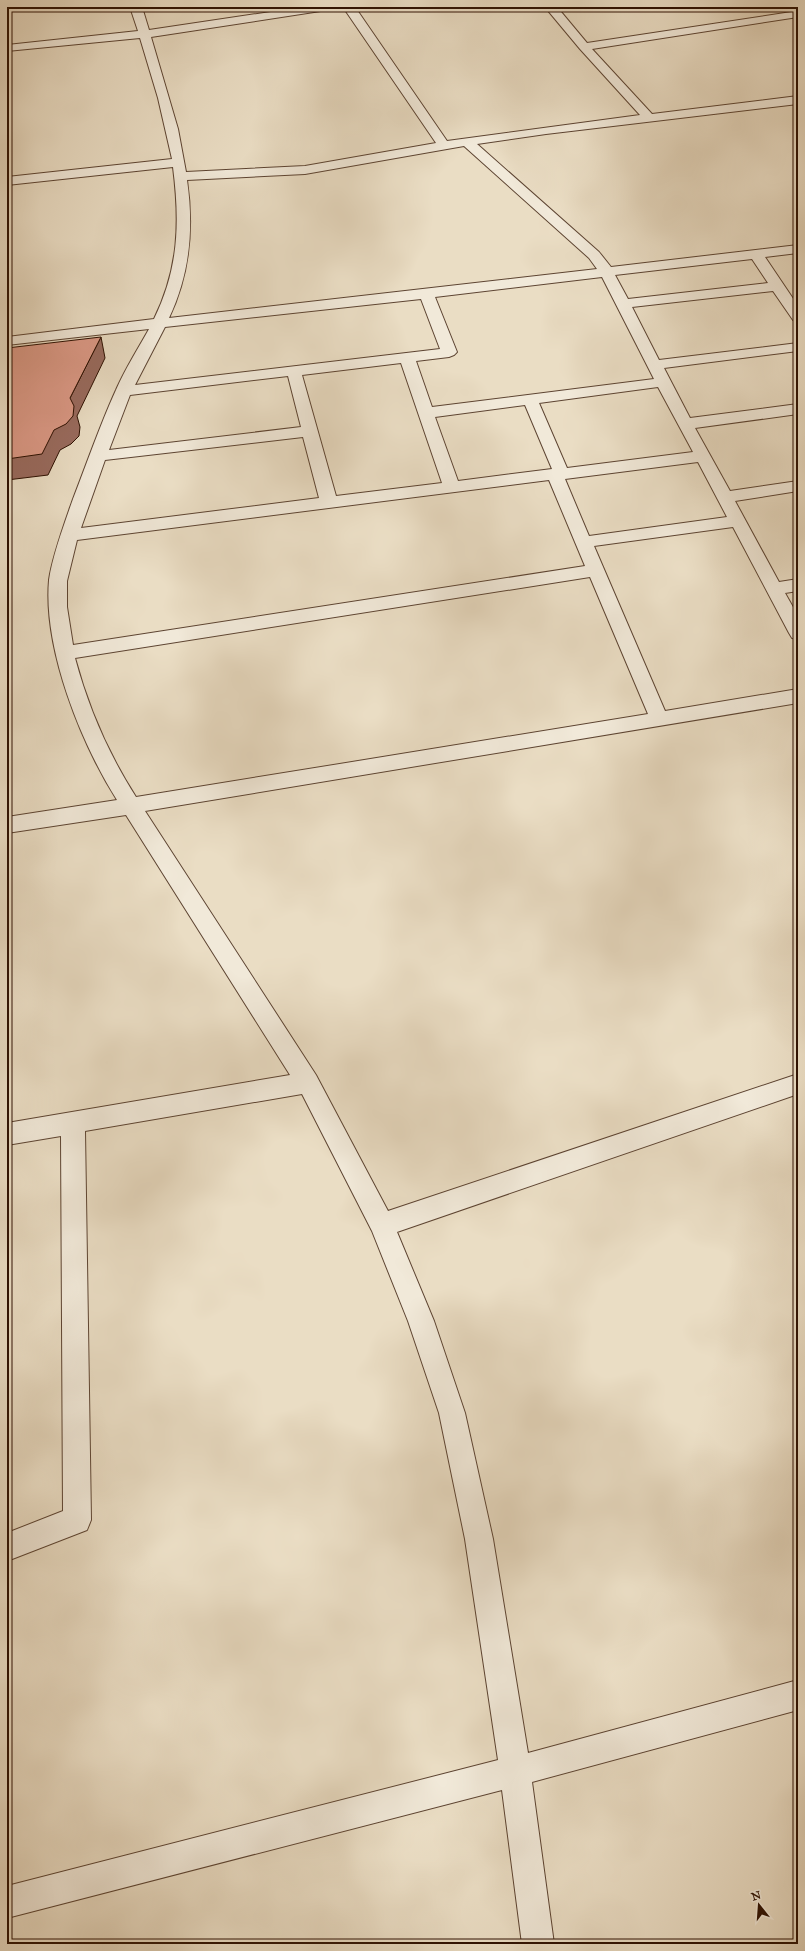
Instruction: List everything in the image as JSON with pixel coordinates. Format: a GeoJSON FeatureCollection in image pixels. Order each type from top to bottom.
{"type":"FeatureCollection","features":[{"type":"Feature","properties":{"kind":"street"},"geometry":{"type":"LineString","coordinates":[[136,7],[167,110],[180,169],[183,217],[182,256],[176,283],[160,323],[123,391],[69,535],[58,579],[59,617],[66,653],[78,696],[95,740],[117,784],[308,1082],[382,1225],[421,1321],[452,1413],[479,1539],[515,1771],[538,1944]]}},
{"type":"Feature","properties":{"kind":"street"},"geometry":{"type":"LineString","coordinates":[[7,48],[144,34],[327,7]]}},
{"type":"Feature","properties":{"kind":"street"},"geometry":{"type":"LineString","coordinates":[[349,7],[444,145]]}},
{"type":"Feature","properties":{"kind":"street"},"geometry":{"type":"LineString","coordinates":[[551,7],[584,47],[649,118]]}},
{"type":"Feature","properties":{"kind":"street"},"geometry":{"type":"LineString","coordinates":[[584,47],[798,14]]}},
{"type":"Feature","properties":{"kind":"street"},"geometry":{"type":"LineString","coordinates":[[10,177],[180,169],[305,170],[444,145],[546,130],[798,100]]}},
{"type":"Feature","properties":{"kind":"street"},"geometry":{"type":"LineString","coordinates":[[466,142],[594,255],[606,271],[685,424],[798,633]]}},
{"type":"Feature","properties":{"kind":"street"},"geometry":{"type":"LineString","coordinates":[[7,341],[426,294],[606,271],[798,249]]}},
{"type":"Feature","properties":{"kind":"street"},"geometry":{"type":"LineString","coordinates":[[756,254],[798,316]]}},
{"type":"Feature","properties":{"kind":"street"},"geometry":{"type":"LineString","coordinates":[[623,304],[778,286]]}},
{"type":"Feature","properties":{"kind":"street"},"geometry":{"type":"LineString","coordinates":[[123,391],[294,372],[449,352],[426,294]]}},
{"type":"Feature","properties":{"kind":"street"},"geometry":{"type":"LineString","coordinates":[[654,365],[798,347]]}},
{"type":"Feature","properties":{"kind":"street"},"geometry":{"type":"LineString","coordinates":[[407,358],[452,488]]}},
{"type":"Feature","properties":{"kind":"street"},"geometry":{"type":"LineString","coordinates":[[294,372],[329,503]]}},
{"type":"Feature","properties":{"kind":"street"},"geometry":{"type":"LineString","coordinates":[[426,412],[663,382]]}},
{"type":"Feature","properties":{"kind":"street"},"geometry":{"type":"LineString","coordinates":[[530,399],[595,570],[659,718]]}},
{"type":"Feature","properties":{"kind":"street"},"geometry":{"type":"LineString","coordinates":[[685,424],[798,409]]}},
{"type":"Feature","properties":{"kind":"street"},"geometry":{"type":"LineString","coordinates":[[98,456],[309,431]]}},
{"type":"Feature","properties":{"kind":"street"},"geometry":{"type":"LineString","coordinates":[[69,535],[702,456]]}},
{"type":"Feature","properties":{"kind":"street"},"geometry":{"type":"LineString","coordinates":[[725,497],[798,486]]}},
{"type":"Feature","properties":{"kind":"street"},"geometry":{"type":"LineString","coordinates":[[584,542],[738,521]]}},
{"type":"Feature","properties":{"kind":"street"},"geometry":{"type":"LineString","coordinates":[[66,653],[595,570]]}},
{"type":"Feature","properties":{"kind":"street"},"geometry":{"type":"LineString","coordinates":[[774,589],[798,585]]}},
{"type":"Feature","properties":{"kind":"street"},"geometry":{"type":"LineString","coordinates":[[7,825],[131,806],[798,696]]}},
{"type":"Feature","properties":{"kind":"street"},"geometry":{"type":"LineString","coordinates":[[7,1134],[308,1082]]}},
{"type":"Feature","properties":{"kind":"street"},"geometry":{"type":"LineString","coordinates":[[382,1225],[798,1084]]}},
{"type":"Feature","properties":{"kind":"street"},"geometry":{"type":"LineString","coordinates":[[7,1547],[77,1520],[73,1122]]}},
{"type":"Feature","properties":{"kind":"street"},"geometry":{"type":"LineString","coordinates":[[7,1902],[572,1757],[798,1695]]}},
{"type":"Feature","properties":{"kind":"building"},"geometry":{"type":"Polygon","coordinates":[[[101,337],[70,398],[74,406],[73,416],[66,424],[54,430],[42,454],[7,459],[7,348],[101,337]]]}}]}
